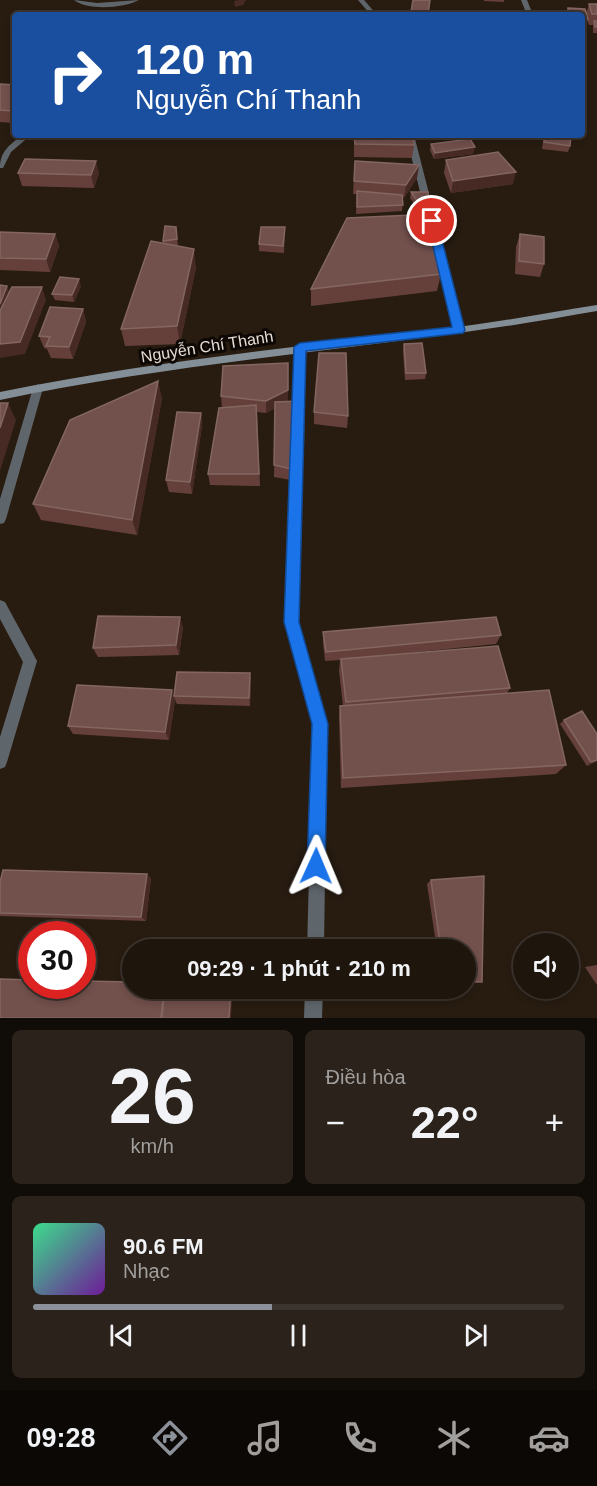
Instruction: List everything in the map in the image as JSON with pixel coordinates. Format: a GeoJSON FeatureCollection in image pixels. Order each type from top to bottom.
{"type":"FeatureCollection","features":[{"type":"Feature","properties":{"kind":"main road","name":"Nguyễn Chí Thanh"},"geometry":{"type":"LineString","coordinates":[[0,396],[300,347],[459,330],[597,308]]}},
{"type":"Feature","properties":{"kind":"street"},"geometry":{"type":"LineString","coordinates":[[77,0],[85,4],[97,5],[136,0]]}},
{"type":"Feature","properties":{"kind":"street"},"geometry":{"type":"LineString","coordinates":[[361,0],[371,12]]}},
{"type":"Feature","properties":{"kind":"street"},"geometry":{"type":"LineString","coordinates":[[94,12],[97,5]]}},
{"type":"Feature","properties":{"kind":"street"},"geometry":{"type":"LineString","coordinates":[[0,166],[8,151],[23,138]]}},
{"type":"Feature","properties":{"kind":"street"},"geometry":{"type":"LineString","coordinates":[[411,138],[459,330]]}},
{"type":"Feature","properties":{"kind":"street"},"geometry":{"type":"LineString","coordinates":[[300,347],[292,622],[320,724],[315,939]]}},
{"type":"Feature","properties":{"kind":"street"},"geometry":{"type":"LineString","coordinates":[[0,519],[38,388]]}},
{"type":"Feature","properties":{"kind":"street"},"geometry":{"type":"LineString","coordinates":[[0,606],[30,661],[0,762]]}},
{"type":"Feature","properties":{"kind":"street"},"geometry":{"type":"LineString","coordinates":[[313,1018],[314,999]]}},
{"type":"Feature","properties":{"kind":"building"},"geometry":{"type":"Polygon","coordinates":[[[413,0],[430,0],[428,12],[411,12],[413,0]]]}},
{"type":"Feature","properties":{"kind":"building"},"geometry":{"type":"Polygon","coordinates":[[[589,4],[597,4],[597,14],[592,14],[589,4]]]}},
{"type":"Feature","properties":{"kind":"building"},"geometry":{"type":"Polygon","coordinates":[[[568,8],[585,9],[588,19],[585,19],[585,12],[568,12],[568,8]]]}},
{"type":"Feature","properties":{"kind":"building"},"geometry":{"type":"Polygon","coordinates":[[[0,84],[12,85],[12,111],[0,110],[0,84]]]}},
{"type":"Feature","properties":{"kind":"building"},"geometry":{"type":"Polygon","coordinates":[[[354,138],[413,138],[414,145],[355,144],[354,138]]]}},
{"type":"Feature","properties":{"kind":"building"},"geometry":{"type":"Polygon","coordinates":[[[545,138],[571,138],[570,146],[544,142],[545,138]]]}},
{"type":"Feature","properties":{"kind":"building"},"geometry":{"type":"Polygon","coordinates":[[[470,139],[475,147],[435,153],[431,144],[470,139]]]}},
{"type":"Feature","properties":{"kind":"building"},"geometry":{"type":"Polygon","coordinates":[[[498,152],[516,172],[453,181],[446,160],[498,152]]]}},
{"type":"Feature","properties":{"kind":"building"},"geometry":{"type":"Polygon","coordinates":[[[25,159],[96,161],[91,175],[18,173],[25,159]]]}},
{"type":"Feature","properties":{"kind":"building"},"geometry":{"type":"Polygon","coordinates":[[[355,161],[419,165],[406,185],[354,181],[355,161]]]}},
{"type":"Feature","properties":{"kind":"building"},"geometry":{"type":"Polygon","coordinates":[[[357,191],[402,195],[403,205],[357,207],[357,191]]]}},
{"type":"Feature","properties":{"kind":"building"},"geometry":{"type":"Polygon","coordinates":[[[411,192],[428,192],[429,201],[417,201],[411,192]]]}},
{"type":"Feature","properties":{"kind":"building"},"geometry":{"type":"Polygon","coordinates":[[[435,214],[441,274],[311,289],[347,218],[435,214]]]}},
{"type":"Feature","properties":{"kind":"building"},"geometry":{"type":"Polygon","coordinates":[[[165,226],[176,227],[177,239],[163,241],[165,226]]]}},
{"type":"Feature","properties":{"kind":"building"},"geometry":{"type":"Polygon","coordinates":[[[261,227],[285,227],[283,246],[259,244],[261,227]]]}},
{"type":"Feature","properties":{"kind":"building"},"geometry":{"type":"Polygon","coordinates":[[[0,232],[55,234],[46,259],[0,258],[0,232]]]}},
{"type":"Feature","properties":{"kind":"building"},"geometry":{"type":"Polygon","coordinates":[[[520,234],[544,237],[544,264],[519,261],[520,234]]]}},
{"type":"Feature","properties":{"kind":"building"},"geometry":{"type":"Polygon","coordinates":[[[151,241],[194,249],[177,326],[121,329],[151,241]]]}},
{"type":"Feature","properties":{"kind":"building"},"geometry":{"type":"Polygon","coordinates":[[[60,277],[79,279],[72,295],[52,294],[60,277]]]}},
{"type":"Feature","properties":{"kind":"building"},"geometry":{"type":"Polygon","coordinates":[[[0,285],[7,286],[0,304],[0,285]]]}},
{"type":"Feature","properties":{"kind":"building"},"geometry":{"type":"Polygon","coordinates":[[[12,287],[42,287],[20,342],[0,344],[0,311],[12,287]]]}},
{"type":"Feature","properties":{"kind":"building"},"geometry":{"type":"Polygon","coordinates":[[[50,307],[83,309],[69,347],[46,346],[50,337],[39,336],[50,307]]]}},
{"type":"Feature","properties":{"kind":"building"},"geometry":{"type":"Polygon","coordinates":[[[422,343],[426,373],[406,373],[404,344],[422,343]]]}},
{"type":"Feature","properties":{"kind":"building"},"geometry":{"type":"Polygon","coordinates":[[[319,353],[346,353],[348,416],[314,412],[319,353]]]}},
{"type":"Feature","properties":{"kind":"building"},"geometry":{"type":"Polygon","coordinates":[[[288,363],[288,390],[266,401],[221,396],[223,366],[288,363]]]}},
{"type":"Feature","properties":{"kind":"building"},"geometry":{"type":"Polygon","coordinates":[[[158,381],[132,520],[33,504],[70,420],[158,381]]]}},
{"type":"Feature","properties":{"kind":"building"},"geometry":{"type":"Polygon","coordinates":[[[299,401],[296,470],[274,465],[275,402],[299,401]]]}},
{"type":"Feature","properties":{"kind":"building"},"geometry":{"type":"Polygon","coordinates":[[[0,403],[8,403],[0,428],[0,403]]]}},
{"type":"Feature","properties":{"kind":"building"},"geometry":{"type":"Polygon","coordinates":[[[256,405],[259,474],[208,474],[219,408],[256,405]]]}},
{"type":"Feature","properties":{"kind":"building"},"geometry":{"type":"Polygon","coordinates":[[[177,412],[201,413],[190,482],[166,480],[177,412]]]}},
{"type":"Feature","properties":{"kind":"building"},"geometry":{"type":"Polygon","coordinates":[[[98,616],[180,617],[176,645],[93,648],[98,616]]]}},
{"type":"Feature","properties":{"kind":"building"},"geometry":{"type":"Polygon","coordinates":[[[496,617],[501,635],[326,652],[323,632],[496,617]]]}},
{"type":"Feature","properties":{"kind":"building"},"geometry":{"type":"Polygon","coordinates":[[[498,646],[510,688],[346,702],[341,659],[498,646]]]}},
{"type":"Feature","properties":{"kind":"building"},"geometry":{"type":"Polygon","coordinates":[[[177,672],[250,673],[249,698],[174,696],[177,672]]]}},
{"type":"Feature","properties":{"kind":"building"},"geometry":{"type":"Polygon","coordinates":[[[77,685],[172,690],[165,732],[68,726],[77,685]]]}},
{"type":"Feature","properties":{"kind":"building"},"geometry":{"type":"Polygon","coordinates":[[[549,690],[566,765],[343,778],[340,706],[549,690]]]}},
{"type":"Feature","properties":{"kind":"building"},"geometry":{"type":"Polygon","coordinates":[[[582,711],[597,734],[597,760],[591,762],[564,720],[582,711]]]}},
{"type":"Feature","properties":{"kind":"building"},"geometry":{"type":"Polygon","coordinates":[[[3,870],[147,874],[141,917],[0,913],[0,882],[3,870]]]}},
{"type":"Feature","properties":{"kind":"building"},"geometry":{"type":"Polygon","coordinates":[[[484,876],[482,982],[476,982],[476,939],[439,939],[431,880],[484,876]]]}},
{"type":"Feature","properties":{"kind":"building"},"geometry":{"type":"Polygon","coordinates":[[[0,979],[18,980],[18,999],[96,999],[96,981],[122,982],[122,999],[163,999],[161,1018],[0,1018],[0,979]]]}},
{"type":"Feature","properties":{"kind":"building"},"geometry":{"type":"Polygon","coordinates":[[[164,999],[230,999],[229,1018],[162,1018],[164,999]]]}},
{"type":"Feature","properties":{"kind":"route"},"geometry":{"type":"LineString","coordinates":[[316,866],[320,724],[292,622],[300,347],[459,330],[432,221]]}}]}
